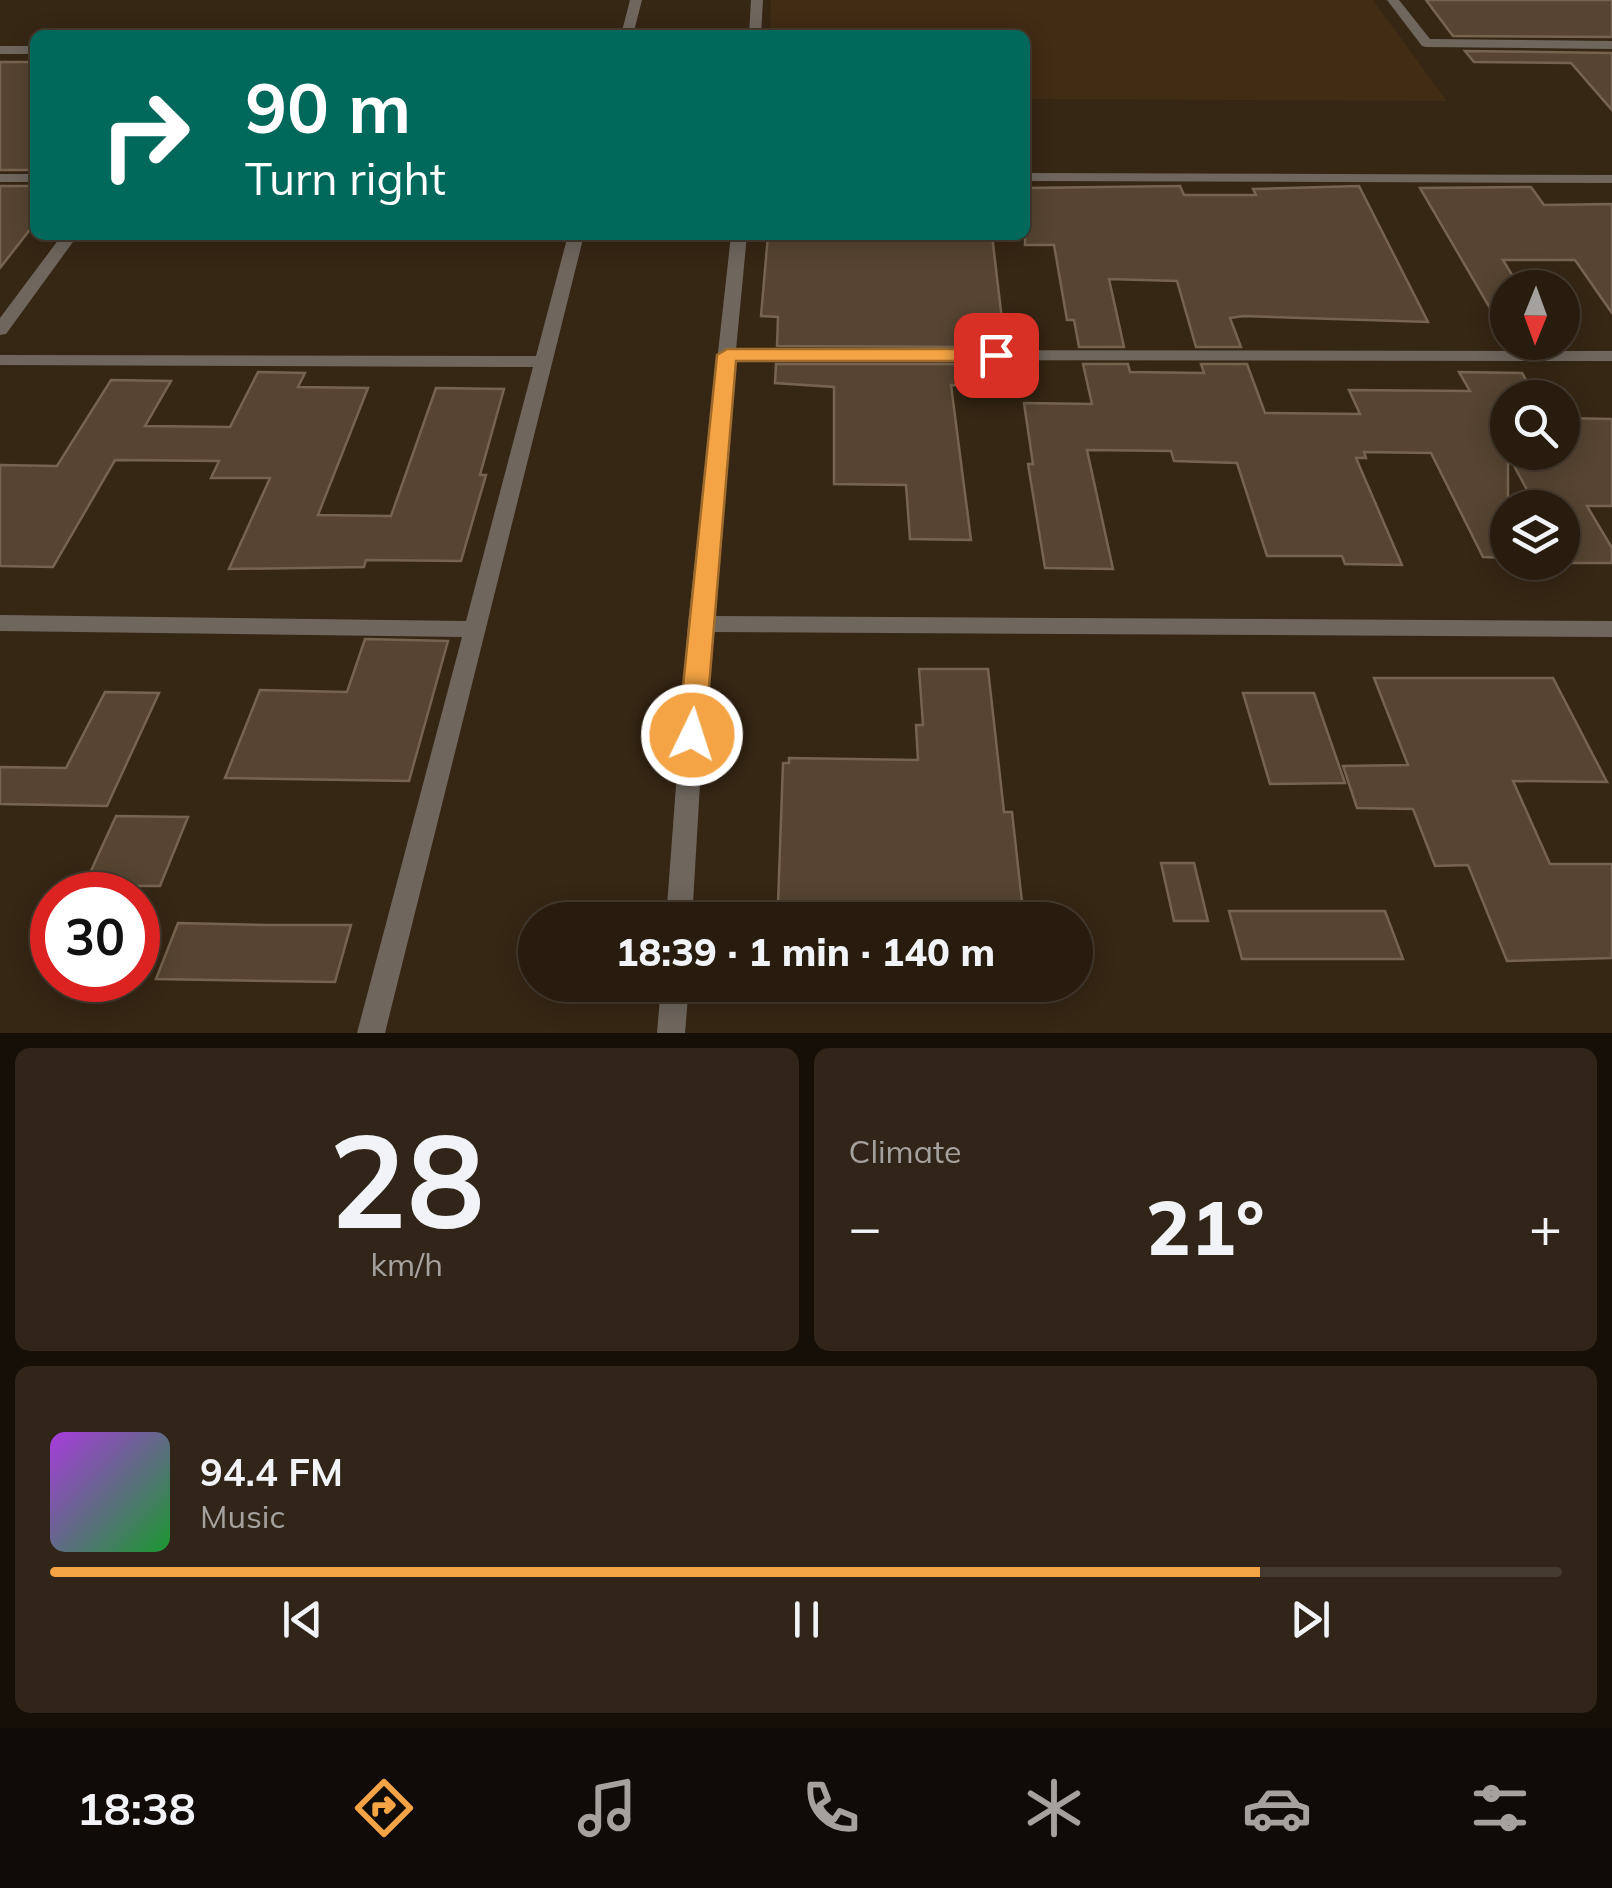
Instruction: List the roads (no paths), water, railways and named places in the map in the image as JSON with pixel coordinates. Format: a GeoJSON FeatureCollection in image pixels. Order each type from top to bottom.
{"type":"FeatureCollection","features":[{"type":"Feature","properties":{"kind":"street"},"geometry":{"type":"LineString","coordinates":[[628,30],[636,0]]}},
{"type":"Feature","properties":{"kind":"street"},"geometry":{"type":"LineString","coordinates":[[755,30],[757,0]]}},
{"type":"Feature","properties":{"kind":"street"},"geometry":{"type":"LineString","coordinates":[[1393,0],[1426,43],[1612,45]]}},
{"type":"Feature","properties":{"kind":"street"},"geometry":{"type":"LineString","coordinates":[[0,50],[30,50]]}},
{"type":"Feature","properties":{"kind":"street"},"geometry":{"type":"LineString","coordinates":[[1030,177],[1612,178]]}},
{"type":"Feature","properties":{"kind":"street"},"geometry":{"type":"LineString","coordinates":[[0,178],[30,178]]}},
{"type":"Feature","properties":{"kind":"street"},"geometry":{"type":"LineString","coordinates":[[0,330],[66,240]]}},
{"type":"Feature","properties":{"kind":"street"},"geometry":{"type":"LineString","coordinates":[[371,1033],[575,240]]}},
{"type":"Feature","properties":{"kind":"street"},"geometry":{"type":"LineString","coordinates":[[680,902],[700,624],[738,240]]}},
{"type":"Feature","properties":{"kind":"street"},"geometry":{"type":"LineString","coordinates":[[727,355],[1612,356]]}},
{"type":"Feature","properties":{"kind":"street"},"geometry":{"type":"LineString","coordinates":[[0,360],[543,362]]}},
{"type":"Feature","properties":{"kind":"street"},"geometry":{"type":"LineString","coordinates":[[0,623],[474,629]]}},
{"type":"Feature","properties":{"kind":"street"},"geometry":{"type":"LineString","coordinates":[[700,624],[1612,628]]}},
{"type":"Feature","properties":{"kind":"street"},"geometry":{"type":"LineString","coordinates":[[671,1033],[673,1002]]}}]}
